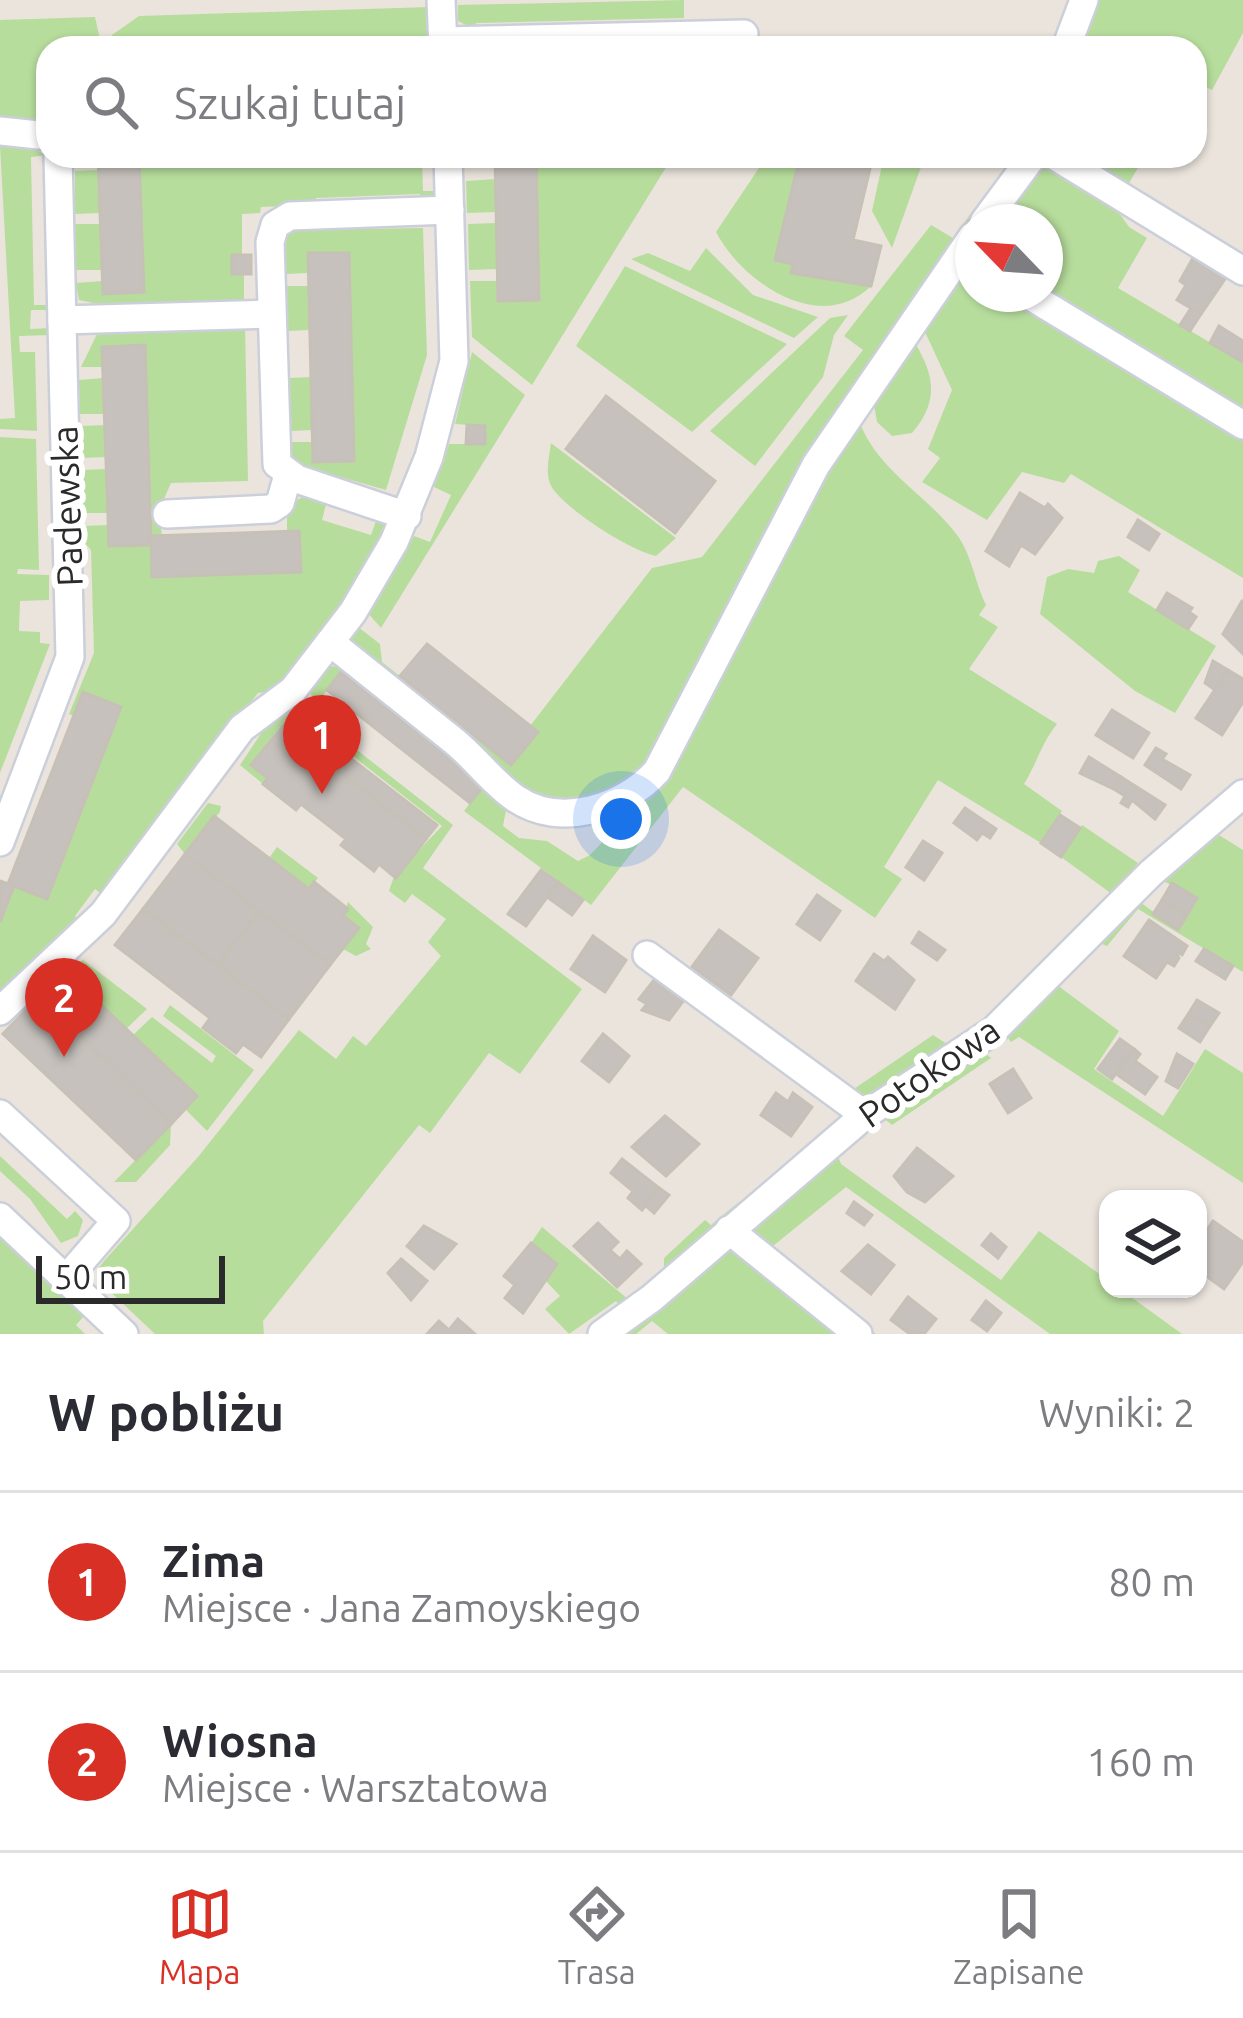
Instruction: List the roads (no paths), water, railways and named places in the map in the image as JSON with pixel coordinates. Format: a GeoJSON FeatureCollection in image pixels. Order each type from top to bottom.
{"type":"FeatureCollection","features":[{"type":"Feature","properties":{"kind":"street"},"geometry":{"type":"LineString","coordinates":[[441,0],[443,36]]}},
{"type":"Feature","properties":{"kind":"street"},"geometry":{"type":"LineString","coordinates":[[1070,36],[1084,0]]}},
{"type":"Feature","properties":{"kind":"street"},"geometry":{"type":"LineString","coordinates":[[684,36],[744,34]]}},
{"type":"Feature","properties":{"kind":"street"},"geometry":{"type":"LineString","coordinates":[[0,131],[36,135]]}},
{"type":"Feature","properties":{"kind":"street","name":"Padewska"},"geometry":{"type":"LineString","coordinates":[[0,842],[68,671],[58,168]]}},
{"type":"Feature","properties":{"kind":"street"},"geometry":{"type":"LineString","coordinates":[[0,1011],[103,914],[242,728],[292,690],[368,589],[406,516],[454,362],[448,168]]}},
{"type":"Feature","properties":{"kind":"street"},"geometry":{"type":"LineString","coordinates":[[997,204],[1024,168]]}},
{"type":"Feature","properties":{"kind":"street"},"geometry":{"type":"LineString","coordinates":[[1075,168],[1243,271]]}},
{"type":"Feature","properties":{"kind":"street"},"geometry":{"type":"LineString","coordinates":[[406,516],[288,475],[274,456],[270,242],[282,218],[450,211]]}},
{"type":"Feature","properties":{"kind":"street"},"geometry":{"type":"LineString","coordinates":[[330,642],[463,748],[515,798],[548,812],[569,813],[625,799],[658,771],[816,465],[955,269]]}},
{"type":"Feature","properties":{"kind":"street"},"geometry":{"type":"LineString","coordinates":[[1057,312],[1243,425]]}},
{"type":"Feature","properties":{"kind":"street"},"geometry":{"type":"LineString","coordinates":[[62,320],[271,314]]}},
{"type":"Feature","properties":{"kind":"street"},"geometry":{"type":"LineString","coordinates":[[167,514],[272,509],[280,502],[288,475]]}},
{"type":"Feature","properties":{"kind":"street","name":"Potokowa"},"geometry":{"type":"LineString","coordinates":[[602,1334],[865,1115],[938,1073],[993,1031],[1151,873],[1243,794]]}},
{"type":"Feature","properties":{"kind":"street"},"geometry":{"type":"LineString","coordinates":[[646,955],[865,1115]]}},
{"type":"Feature","properties":{"kind":"street"},"geometry":{"type":"LineString","coordinates":[[0,1114],[116,1221],[65,1280]]}},
{"type":"Feature","properties":{"kind":"street"},"geometry":{"type":"LineString","coordinates":[[0,1217],[124,1334]]}},
{"type":"Feature","properties":{"kind":"street"},"geometry":{"type":"LineString","coordinates":[[729,1230],[858,1334]]}},
{"type":"Feature","properties":{"kind":"place","name":"Zima"},"geometry":{"type":"Point","coordinates":[322,794]}},
{"type":"Feature","properties":{"kind":"place","name":"Wiosna"},"geometry":{"type":"Point","coordinates":[64,1057]}}]}
